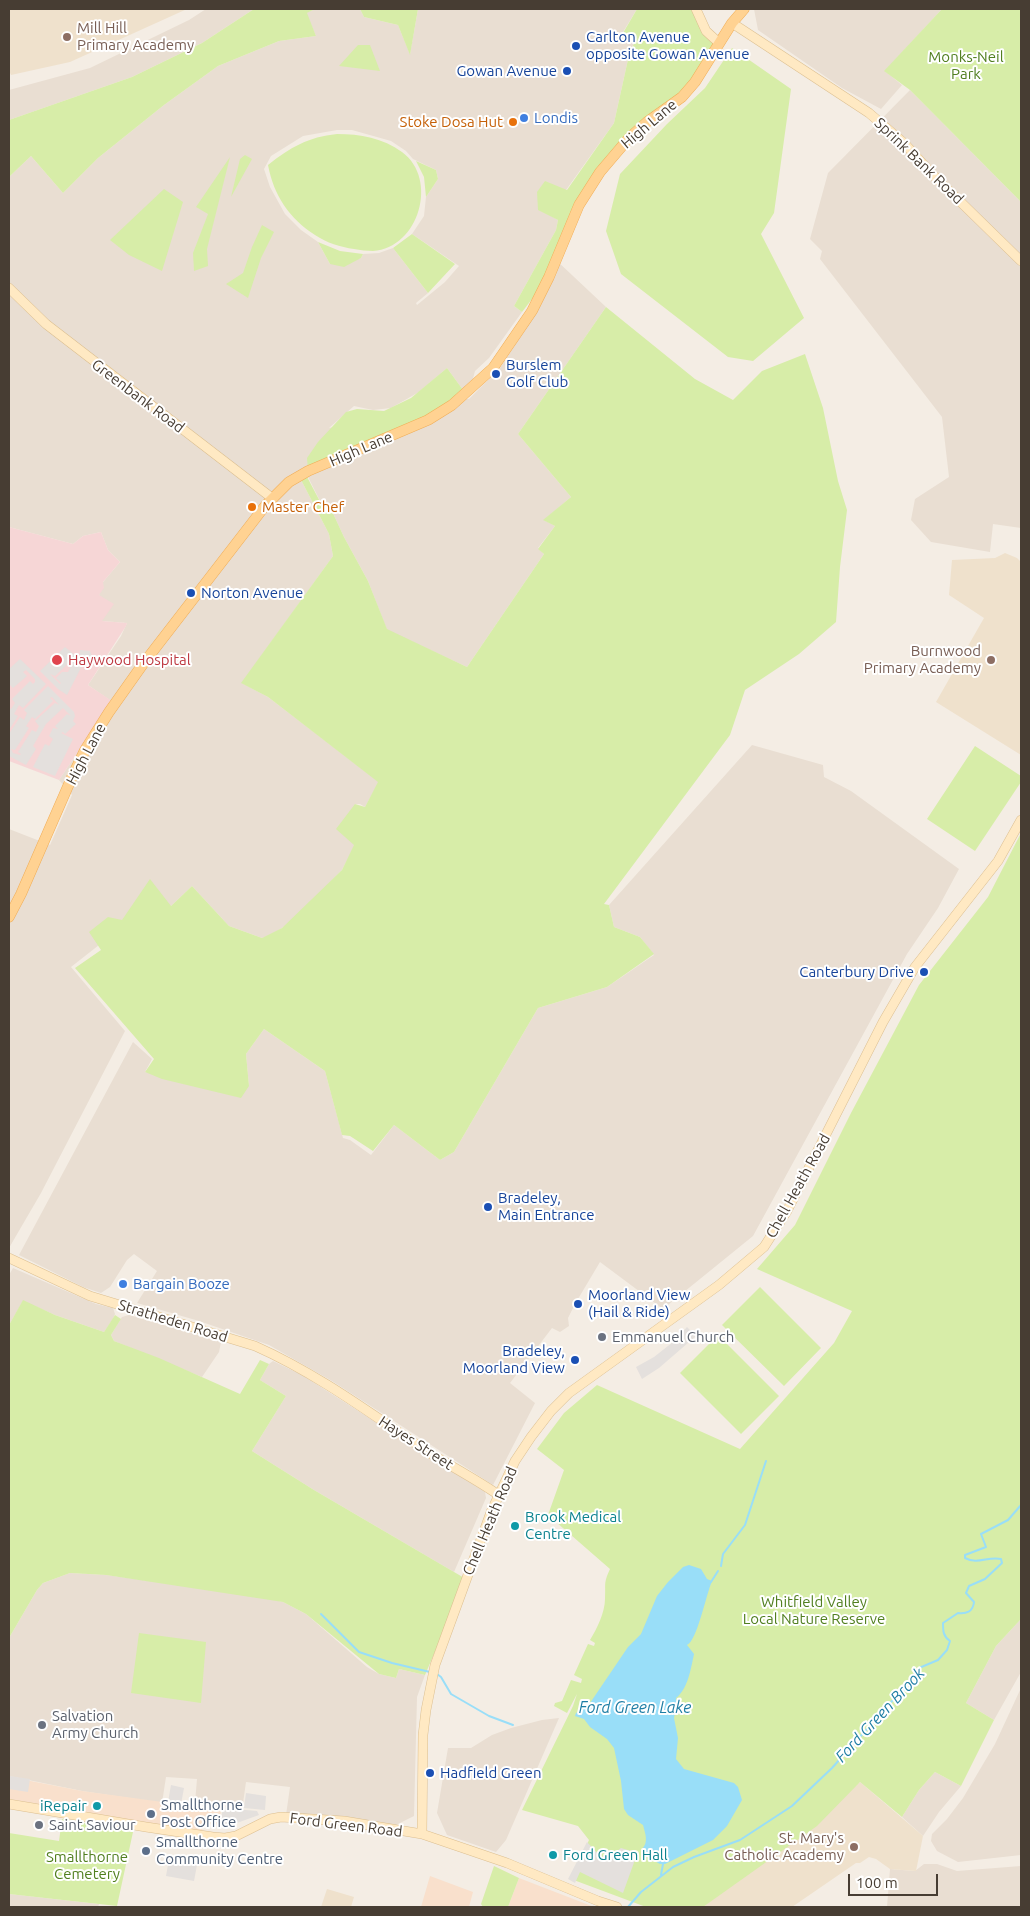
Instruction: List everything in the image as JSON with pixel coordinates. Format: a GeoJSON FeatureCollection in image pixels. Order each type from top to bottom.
{"type":"FeatureCollection","features":[{"type":"Feature","properties":{"kind":"main road","name":"High Lane"},"geometry":{"type":"LineString","coordinates":[[9,917],[22,894],[85,750],[106,716],[143,664],[272,498],[289,482],[308,471],[428,420],[452,405],[487,374],[532,311],[587,191],[629,138],[647,122],[682,97],[695,82],[718,42],[744,9]]}},
{"type":"Feature","properties":{"kind":"street"},"geometry":{"type":"LineString","coordinates":[[696,9],[706,31],[718,42]]}},
{"type":"Feature","properties":{"kind":"street","name":"Sprink Bank Road"},"geometry":{"type":"LineString","coordinates":[[732,23],[869,113],[905,144],[932,174],[1021,261]]}},
{"type":"Feature","properties":{"kind":"street","name":"Greenbank Road"},"geometry":{"type":"LineString","coordinates":[[9,288],[46,324],[272,498]]}},
{"type":"Feature","properties":{"kind":"street","name":"Chell Heath Road"},"geometry":{"type":"LineString","coordinates":[[422,1834],[423,1736],[433,1672],[491,1512],[516,1461],[551,1411],[569,1393],[719,1285],[764,1247],[787,1211],[883,1022],[915,967],[998,861],[1021,820]]}},
{"type":"Feature","properties":{"kind":"street","name":"Stratheden Road"},"geometry":{"type":"LineString","coordinates":[[9,1258],[90,1296],[256,1346],[333,1388]]}},
{"type":"Feature","properties":{"kind":"street","name":"Hayes Street"},"geometry":{"type":"LineString","coordinates":[[333,1388],[450,1466],[500,1496]]}},
{"type":"Feature","properties":{"kind":"street","name":"Ford Green Road"},"geometry":{"type":"LineString","coordinates":[[9,1804],[225,1838],[236,1836],[270,1819],[281,1817],[344,1821],[422,1834],[507,1863],[617,1907]]}},
{"type":"Feature","properties":{"kind":"shaded area","name":"Mill Hill Primary Academy"},"geometry":{"type":"Polygon","coordinates":[[[9,9],[187,9],[70,62],[11,75],[9,71],[9,9]]]}},
{"type":"Feature","properties":{"kind":"shaded area"},"geometry":{"type":"Polygon","coordinates":[[[206,9],[254,9],[202,43],[132,77],[9,120],[9,90],[90,68],[189,20],[206,9]]]}},
{"type":"Feature","properties":{"kind":"shaded area"},"geometry":{"type":"Polygon","coordinates":[[[315,9],[360,9],[364,17],[398,25],[410,54],[418,9],[637,9],[623,32],[635,40],[629,55],[614,123],[566,190],[543,211],[558,220],[556,230],[514,306],[522,312],[489,358],[475,371],[470,390],[466,394],[447,368],[419,392],[391,408],[373,410],[354,406],[329,428],[460,398],[469,399],[500,368],[532,319],[556,260],[606,307],[518,434],[571,497],[544,520],[555,526],[538,548],[544,554],[467,667],[387,630],[368,581],[331,509],[325,511],[306,473],[299,476],[329,534],[333,556],[242,683],[268,697],[379,782],[365,807],[355,804],[355,845],[342,870],[296,919],[271,935],[262,938],[229,926],[192,886],[171,906],[122,920],[99,945],[71,967],[125,1031],[41,1193],[9,1248],[9,829],[50,845],[72,795],[59,780],[111,701],[88,685],[121,636],[127,623],[102,621],[99,595],[103,582],[120,562],[108,550],[101,532],[83,536],[73,544],[9,527],[9,177],[31,156],[63,193],[98,158],[164,105],[218,66],[279,41],[316,36],[306,13],[315,9]],[[337,130],[303,136],[271,156],[264,169],[270,187],[285,214],[301,230],[318,242],[330,264],[361,258],[363,254],[379,253],[393,248],[428,293],[416,303],[417,305],[445,282],[459,266],[412,234],[424,216],[426,197],[438,179],[436,170],[413,159],[406,151],[391,141],[352,130],[337,130]]]}},
{"type":"Feature","properties":{"kind":"shaded area"},"geometry":{"type":"Polygon","coordinates":[[[754,9],[942,9],[885,71],[902,85],[881,109],[842,88],[758,30],[754,9]]]}},
{"type":"Feature","properties":{"kind":"shaded area"},"geometry":{"type":"Polygon","coordinates":[[[910,90],[1021,202],[1021,528],[993,524],[990,552],[931,542],[911,520],[915,499],[949,477],[942,417],[820,259],[822,251],[810,239],[828,173],[910,90]]]}},
{"type":"Feature","properties":{"kind":"shaded area","name":"Haywood Hospital"},"geometry":{"type":"Polygon","coordinates":[[[9,527],[73,544],[83,536],[101,532],[108,550],[120,562],[103,582],[104,588],[99,595],[114,604],[102,621],[127,623],[88,685],[112,701],[59,780],[9,761],[9,527]]]}},
{"type":"Feature","properties":{"kind":"shaded area","name":"Burnwood Primary Academy"},"geometry":{"type":"Polygon","coordinates":[[[1005,553],[1017,558],[1021,562],[1021,755],[936,702],[984,618],[949,595],[952,560],[995,558],[1005,553]]]}},
{"type":"Feature","properties":{"kind":"shaded area","name":"Haywood Hospital"},"geometry":{"type":"Polygon","coordinates":[[[65,647],[76,656],[55,676],[50,674],[60,684],[56,678],[62,672],[68,672],[76,657],[80,655],[80,650],[90,651],[92,656],[92,659],[85,660],[67,695],[40,671],[65,647]]]}},
{"type":"Feature","properties":{"kind":"shaded area","name":"Haywood Hospital"},"geometry":{"type":"Polygon","coordinates":[[[20,659],[46,684],[23,708],[19,705],[14,714],[18,716],[9,730],[9,708],[11,709],[15,703],[12,699],[30,681],[33,684],[35,682],[35,679],[26,670],[23,672],[27,676],[13,688],[9,684],[9,669],[20,659]]]}},
{"type":"Feature","properties":{"kind":"shaded area","name":"Haywood Hospital"},"geometry":{"type":"Polygon","coordinates":[[[48,686],[74,712],[73,721],[76,724],[65,734],[61,733],[73,739],[55,776],[33,767],[45,744],[49,746],[53,739],[49,736],[53,728],[58,729],[55,726],[67,714],[71,716],[63,708],[46,724],[33,746],[36,749],[26,765],[9,756],[9,734],[20,717],[24,720],[27,713],[24,710],[48,686]],[[52,697],[50,698],[53,701],[35,719],[32,717],[26,726],[29,728],[15,750],[11,749],[13,753],[21,754],[18,752],[32,730],[36,732],[39,726],[35,721],[55,703],[59,705],[52,697]]]}},
{"type":"Feature","properties":{"kind":"shaded area"},"geometry":{"type":"Polygon","coordinates":[[[752,745],[823,765],[824,777],[851,791],[959,869],[938,908],[907,954],[753,1236],[663,1309],[600,1262],[568,1318],[569,1326],[560,1332],[552,1328],[510,1383],[535,1403],[493,1485],[332,1381],[269,1345],[199,1321],[137,1303],[157,1271],[134,1254],[127,1260],[110,1287],[101,1293],[83,1287],[19,1255],[133,1042],[152,1059],[145,1072],[249,1086],[246,1054],[264,1029],[325,1071],[343,1138],[350,1140],[371,1155],[394,1125],[440,1160],[454,1152],[538,1008],[607,987],[654,955],[640,937],[614,927],[609,905],[752,745]]]}},
{"type":"Feature","properties":{"kind":"shaded area"},"geometry":{"type":"Polygon","coordinates":[[[13,1268],[96,1304],[113,1308],[115,1314],[113,1319],[104,1332],[55,1315],[23,1301],[9,1325],[9,1275],[13,1268]]]}},
{"type":"Feature","properties":{"kind":"shaded area"},"geometry":{"type":"Polygon","coordinates":[[[129,1315],[221,1342],[219,1352],[202,1377],[114,1341],[111,1335],[122,1317],[129,1315]]]}},
{"type":"Feature","properties":{"kind":"shaded area"},"geometry":{"type":"Polygon","coordinates":[[[687,1327],[696,1336],[659,1368],[642,1379],[636,1367],[654,1357],[673,1342],[687,1327]]]}},
{"type":"Feature","properties":{"kind":"shaded area"},"geometry":{"type":"Polygon","coordinates":[[[273,1361],[302,1375],[485,1492],[486,1498],[454,1572],[314,1490],[252,1451],[286,1396],[260,1380],[269,1364],[273,1361]]]}},
{"type":"Feature","properties":{"kind":"shaded area"},"geometry":{"type":"Polygon","coordinates":[[[70,1573],[106,1575],[260,1596],[283,1602],[306,1614],[367,1667],[379,1674],[396,1678],[399,1669],[425,1675],[417,1697],[414,1816],[396,1825],[286,1815],[290,1787],[246,1782],[242,1810],[195,1803],[197,1779],[166,1777],[162,1803],[82,1791],[9,1776],[9,1638],[43,1583],[70,1573]]]}},
{"type":"Feature","properties":{"kind":"shaded area"},"geometry":{"type":"Polygon","coordinates":[[[1021,1619],[1021,1672],[994,1720],[966,1703],[996,1646],[1021,1619]]]}},
{"type":"Feature","properties":{"kind":"shaded area"},"geometry":{"type":"Polygon","coordinates":[[[1021,1688],[1021,1855],[958,1862],[937,1851],[931,1841],[932,1834],[947,1819],[963,1798],[995,1744],[1021,1688]]]}},
{"type":"Feature","properties":{"kind":"shaded area"},"geometry":{"type":"Polygon","coordinates":[[[559,1718],[506,1840],[496,1852],[447,1835],[437,1813],[448,1748],[471,1748],[492,1735],[511,1728],[542,1720],[559,1718]]]}},
{"type":"Feature","properties":{"kind":"shaded area"},"geometry":{"type":"Polygon","coordinates":[[[935,1772],[961,1786],[939,1812],[923,1836],[902,1817],[919,1790],[935,1772]]]}},
{"type":"Feature","properties":{"kind":"shaded area"},"geometry":{"type":"Polygon","coordinates":[[[10,1776],[30,1779],[28,1792],[9,1789],[10,1776]]]}},
{"type":"Feature","properties":{"kind":"shaded area"},"geometry":{"type":"Polygon","coordinates":[[[10,1777],[82,1791],[221,1810],[219,1825],[203,1823],[202,1833],[9,1799],[10,1777]]]}},
{"type":"Feature","properties":{"kind":"shaded area","name":"St. Mary's Catholic Academy"},"geometry":{"type":"Polygon","coordinates":[[[860,1782],[923,1836],[916,1871],[890,1869],[876,1859],[869,1857],[860,1863],[856,1863],[792,1907],[703,1907],[860,1782]]]}},
{"type":"Feature","properties":{"kind":"shaded area"},"geometry":{"type":"Polygon","coordinates":[[[171,1785],[184,1788],[181,1804],[168,1802],[171,1785]]]}},
{"type":"Feature","properties":{"kind":"shaded area"},"geometry":{"type":"Polygon","coordinates":[[[246,1793],[266,1796],[265,1810],[244,1808],[246,1793]]]}},
{"type":"Feature","properties":{"kind":"shaded area"},"geometry":{"type":"Polygon","coordinates":[[[223,1808],[257,1811],[259,1815],[234,1824],[220,1826],[223,1808]]]}},
{"type":"Feature","properties":{"kind":"shaded area"},"geometry":{"type":"Polygon","coordinates":[[[587,1842],[601,1857],[607,1859],[621,1848],[631,1851],[636,1857],[623,1893],[580,1872],[575,1883],[568,1879],[587,1842]]]}},
{"type":"Feature","properties":{"kind":"shaded area"},"geometry":{"type":"Polygon","coordinates":[[[169,1859],[197,1865],[194,1881],[166,1876],[169,1859]]]}},
{"type":"Feature","properties":{"kind":"shaded area"},"geometry":{"type":"Polygon","coordinates":[[[924,1864],[937,1864],[957,1871],[1021,1866],[1021,1907],[887,1907],[890,1869],[915,1871],[924,1864]]]}},
{"type":"Feature","properties":{"kind":"shaded area"},"geometry":{"type":"Polygon","coordinates":[[[430,1876],[473,1892],[469,1907],[421,1907],[430,1876]]]}},
{"type":"Feature","properties":{"kind":"shaded area"},"geometry":{"type":"Polygon","coordinates":[[[519,1878],[594,1907],[508,1907],[519,1878]]]}},
{"type":"Feature","properties":{"kind":"shaded area"},"geometry":{"type":"Polygon","coordinates":[[[327,1889],[354,1897],[351,1907],[321,1907],[327,1889]]]}},
{"type":"Feature","properties":{"kind":"shaded area"},"geometry":{"type":"Polygon","coordinates":[[[9,1894],[99,1904],[98,1907],[9,1907],[9,1894]]]}},
{"type":"Feature","properties":{"kind":"green space"},"geometry":{"type":"Polygon","coordinates":[[[254,9],[315,9],[307,13],[316,36],[279,41],[218,66],[164,105],[98,158],[63,193],[31,156],[9,177],[9,120],[132,77],[202,43],[254,9]]]}},
{"type":"Feature","properties":{"kind":"green space"},"geometry":{"type":"Polygon","coordinates":[[[360,9],[418,9],[410,55],[398,25],[364,17],[360,9]]]}},
{"type":"Feature","properties":{"kind":"green space"},"geometry":{"type":"Polygon","coordinates":[[[637,9],[696,9],[718,42],[695,82],[647,122],[587,191],[549,277],[522,312],[514,306],[556,230],[558,220],[538,210],[537,192],[545,181],[567,190],[614,123],[629,55],[635,41],[623,33],[637,9]]]}},
{"type":"Feature","properties":{"kind":"green space","name":"Monks-Neil Park"},"geometry":{"type":"Polygon","coordinates":[[[942,9],[1021,9],[1021,202],[910,90],[884,71],[942,9]]]}},
{"type":"Feature","properties":{"kind":"green space"},"geometry":{"type":"Polygon","coordinates":[[[358,45],[370,45],[380,71],[339,66],[358,45]]]}},
{"type":"Feature","properties":{"kind":"green space"},"geometry":{"type":"Polygon","coordinates":[[[732,48],[791,89],[774,213],[761,234],[804,318],[753,361],[728,357],[621,274],[606,231],[620,174],[667,124],[705,88],[732,48]]]}},
{"type":"Feature","properties":{"kind":"green space"},"geometry":{"type":"Polygon","coordinates":[[[337,134],[363,136],[395,147],[413,164],[420,178],[419,210],[412,225],[402,238],[389,247],[366,251],[344,247],[324,240],[290,214],[274,187],[268,165],[284,153],[308,140],[337,134]]]}},
{"type":"Feature","properties":{"kind":"green space"},"geometry":{"type":"Polygon","coordinates":[[[245,155],[252,159],[231,197],[240,159],[245,155]]]}},
{"type":"Feature","properties":{"kind":"green space"},"geometry":{"type":"Polygon","coordinates":[[[230,157],[207,249],[208,266],[194,271],[193,253],[208,214],[196,207],[230,157]]]}},
{"type":"Feature","properties":{"kind":"green space"},"geometry":{"type":"Polygon","coordinates":[[[416,161],[436,170],[438,179],[426,197],[424,177],[416,161]]]}},
{"type":"Feature","properties":{"kind":"green space"},"geometry":{"type":"Polygon","coordinates":[[[164,189],[183,202],[162,271],[129,255],[110,240],[164,189]]]}},
{"type":"Feature","properties":{"kind":"green space"},"geometry":{"type":"Polygon","coordinates":[[[262,225],[274,232],[261,258],[248,298],[226,284],[243,273],[262,225]]]}},
{"type":"Feature","properties":{"kind":"green space"},"geometry":{"type":"Polygon","coordinates":[[[412,234],[455,264],[428,293],[393,248],[412,234]]]}},
{"type":"Feature","properties":{"kind":"green space"},"geometry":{"type":"Polygon","coordinates":[[[318,242],[340,251],[363,254],[361,258],[344,267],[330,264],[318,242]]]}},
{"type":"Feature","properties":{"kind":"green space"},"geometry":{"type":"Polygon","coordinates":[[[606,307],[695,379],[733,400],[762,371],[805,354],[823,408],[838,481],[847,510],[836,622],[799,654],[745,690],[730,735],[604,904],[609,905],[614,927],[640,937],[654,954],[607,987],[538,1008],[454,1152],[440,1160],[394,1125],[373,1151],[350,1136],[342,1135],[325,1071],[264,1029],[246,1054],[249,1086],[241,1098],[162,1079],[145,1072],[154,1059],[75,968],[101,950],[89,932],[108,917],[122,920],[150,879],[171,906],[192,886],[229,926],[262,938],[282,928],[342,870],[354,845],[336,829],[355,804],[365,807],[378,782],[268,697],[241,683],[333,556],[329,534],[299,476],[305,473],[325,511],[331,509],[368,581],[387,629],[467,667],[544,554],[538,549],[555,526],[543,520],[571,497],[518,434],[606,307]]]}},
{"type":"Feature","properties":{"kind":"green space"},"geometry":{"type":"Polygon","coordinates":[[[447,368],[466,394],[452,405],[308,471],[307,458],[318,442],[346,412],[357,409],[384,411],[411,398],[447,368]]]}},
{"type":"Feature","properties":{"kind":"green space"},"geometry":{"type":"Polygon","coordinates":[[[975,746],[1021,776],[1021,782],[975,851],[927,819],[975,746]]]}},
{"type":"Feature","properties":{"kind":"green space","name":"Whitfield Valley Local Nature Reserve"},"geometry":{"type":"Polygon","coordinates":[[[1021,833],[1021,1619],[996,1646],[966,1703],[994,1720],[961,1786],[935,1772],[919,1790],[902,1817],[860,1782],[817,1826],[703,1907],[646,1907],[571,1879],[589,1840],[578,1826],[522,1810],[573,1706],[577,1694],[567,1713],[554,1706],[555,1703],[562,1701],[571,1680],[581,1683],[582,1679],[574,1675],[588,1644],[594,1646],[595,1643],[590,1640],[598,1626],[604,1609],[606,1581],[610,1569],[548,1515],[564,1470],[537,1449],[564,1413],[597,1385],[740,1449],[834,1343],[852,1311],[757,1269],[795,1225],[851,1113],[919,985],[988,897],[1021,833]]]}},
{"type":"Feature","properties":{"kind":"green space"},"geometry":{"type":"Polygon","coordinates":[[[760,1287],[821,1348],[784,1386],[722,1325],[760,1287]]]}},
{"type":"Feature","properties":{"kind":"green space"},"geometry":{"type":"Polygon","coordinates":[[[23,1300],[55,1315],[104,1332],[115,1315],[121,1319],[111,1335],[114,1341],[159,1358],[240,1394],[260,1360],[269,1364],[260,1380],[286,1396],[252,1451],[314,1490],[466,1579],[425,1675],[399,1669],[396,1678],[379,1674],[306,1614],[283,1602],[106,1575],[70,1573],[43,1583],[9,1638],[9,1325],[23,1300]]]}},
{"type":"Feature","properties":{"kind":"green space"},"geometry":{"type":"Polygon","coordinates":[[[718,1335],[779,1396],[741,1434],[680,1373],[718,1335]]]}},
{"type":"Feature","properties":{"kind":"green space"},"geometry":{"type":"Polygon","coordinates":[[[139,1633],[206,1642],[201,1703],[131,1693],[139,1633]]]}},
{"type":"Feature","properties":{"kind":"green space","name":"Smallthorne Cemetery"},"geometry":{"type":"Polygon","coordinates":[[[62,1819],[133,1832],[117,1906],[9,1894],[9,1833],[59,1841],[62,1819]]]}},
{"type":"Feature","properties":{"kind":"green space"},"geometry":{"type":"Polygon","coordinates":[[[494,1866],[519,1878],[508,1907],[483,1907],[481,1904],[494,1866]]]}},
{"type":"Feature","properties":{"kind":"water","name":"Ford Green Lake"},"geometry":{"type":"Polygon","coordinates":[[[689,1565],[701,1569],[707,1579],[712,1581],[698,1627],[691,1642],[687,1645],[694,1654],[688,1678],[676,1698],[677,1705],[674,1718],[678,1738],[676,1759],[684,1769],[734,1783],[738,1787],[742,1800],[727,1826],[713,1840],[665,1864],[660,1864],[644,1855],[645,1851],[642,1849],[646,1837],[643,1825],[628,1815],[624,1809],[621,1781],[614,1748],[607,1739],[590,1727],[584,1719],[575,1716],[576,1713],[588,1706],[628,1647],[641,1634],[657,1596],[683,1567],[689,1565]]]}},
{"type":"Feature","properties":{"kind":"waterway"},"geometry":{"type":"LineString","coordinates":[[721,1566],[723,1554],[745,1525],[766,1461]]}},
{"type":"Feature","properties":{"kind":"waterway","name":"Ford Green Brook"},"geometry":{"type":"LineString","coordinates":[[628,1907],[641,1892],[673,1867],[740,1840],[792,1806],[832,1768],[904,1690],[919,1668],[938,1660],[947,1650],[950,1641],[944,1633],[943,1623],[958,1613],[966,1613],[971,1610],[974,1602],[966,1593],[969,1586],[985,1579],[1002,1563],[1001,1559],[996,1558],[974,1561],[965,1558],[965,1555],[986,1547],[981,1534],[1008,1520],[1021,1505]]}},
{"type":"Feature","properties":{"kind":"waterway"},"geometry":{"type":"LineString","coordinates":[[711,1582],[718,1571]]}},
{"type":"Feature","properties":{"kind":"waterway"},"geometry":{"type":"LineString","coordinates":[[321,1614],[359,1652],[392,1663],[430,1672]]}},
{"type":"Feature","properties":{"kind":"waterway"},"geometry":{"type":"LineString","coordinates":[[437,1674],[441,1677],[451,1694],[489,1716],[513,1725]]}},
{"type":"Feature","properties":{"kind":"waterway"},"geometry":{"type":"LineString","coordinates":[[661,1875],[663,1864]]}},
{"type":"Feature","properties":{"kind":"place","name":"Mill Hill Primary Academy"},"geometry":{"type":"Point","coordinates":[67,37]}},
{"type":"Feature","properties":{"kind":"place","name":"Carlton Avenue opposite Gowan Avenue"},"geometry":{"type":"Point","coordinates":[576,46]}},
{"type":"Feature","properties":{"kind":"place","name":"Gowan Avenue"},"geometry":{"type":"Point","coordinates":[567,71]}},
{"type":"Feature","properties":{"kind":"place","name":"Londis"},"geometry":{"type":"Point","coordinates":[524,118]}},
{"type":"Feature","properties":{"kind":"place","name":"Stoke Dosa Hut"},"geometry":{"type":"Point","coordinates":[513,122]}},
{"type":"Feature","properties":{"kind":"place","name":"Burslem Golf Club"},"geometry":{"type":"Point","coordinates":[496,374]}},
{"type":"Feature","properties":{"kind":"place","name":"Master Chef"},"geometry":{"type":"Point","coordinates":[252,507]}},
{"type":"Feature","properties":{"kind":"place","name":"Norton Avenue"},"geometry":{"type":"Point","coordinates":[191,593]}},
{"type":"Feature","properties":{"kind":"place","name":"Haywood Hospital"},"geometry":{"type":"Point","coordinates":[57,660]}},
{"type":"Feature","properties":{"kind":"place","name":"Burnwood Primary Academy"},"geometry":{"type":"Point","coordinates":[991,660]}},
{"type":"Feature","properties":{"kind":"place","name":"Canterbury Drive"},"geometry":{"type":"Point","coordinates":[924,972]}},
{"type":"Feature","properties":{"kind":"place","name":"Bradeley, Main Entrance"},"geometry":{"type":"Point","coordinates":[488,1207]}},
{"type":"Feature","properties":{"kind":"place","name":"Bargain Booze"},"geometry":{"type":"Point","coordinates":[123,1284]}},
{"type":"Feature","properties":{"kind":"place","name":"Moorland View (Hail & Ride)"},"geometry":{"type":"Point","coordinates":[578,1304]}},
{"type":"Feature","properties":{"kind":"place","name":"Emmanuel Church"},"geometry":{"type":"Point","coordinates":[602,1337]}},
{"type":"Feature","properties":{"kind":"place","name":"Bradeley, Moorland View"},"geometry":{"type":"Point","coordinates":[575,1360]}},
{"type":"Feature","properties":{"kind":"place","name":"Brook Medical Centre"},"geometry":{"type":"Point","coordinates":[515,1526]}},
{"type":"Feature","properties":{"kind":"place","name":"Salvation Army Church"},"geometry":{"type":"Point","coordinates":[42,1725]}},
{"type":"Feature","properties":{"kind":"place","name":"Hadfield Green"},"geometry":{"type":"Point","coordinates":[430,1773]}},
{"type":"Feature","properties":{"kind":"place","name":"iRepair"},"geometry":{"type":"Point","coordinates":[97,1806]}},
{"type":"Feature","properties":{"kind":"place","name":"Smallthorne Post Office"},"geometry":{"type":"Point","coordinates":[151,1814]}},
{"type":"Feature","properties":{"kind":"place","name":"Saint Saviour"},"geometry":{"type":"Point","coordinates":[39,1825]}},
{"type":"Feature","properties":{"kind":"place","name":"St. Mary's Catholic Academy"},"geometry":{"type":"Point","coordinates":[854,1847]}},
{"type":"Feature","properties":{"kind":"place","name":"Smallthorne Community Centre"},"geometry":{"type":"Point","coordinates":[146,1851]}},
{"type":"Feature","properties":{"kind":"place","name":"Ford Green Hall"},"geometry":{"type":"Point","coordinates":[553,1855]}}]}
